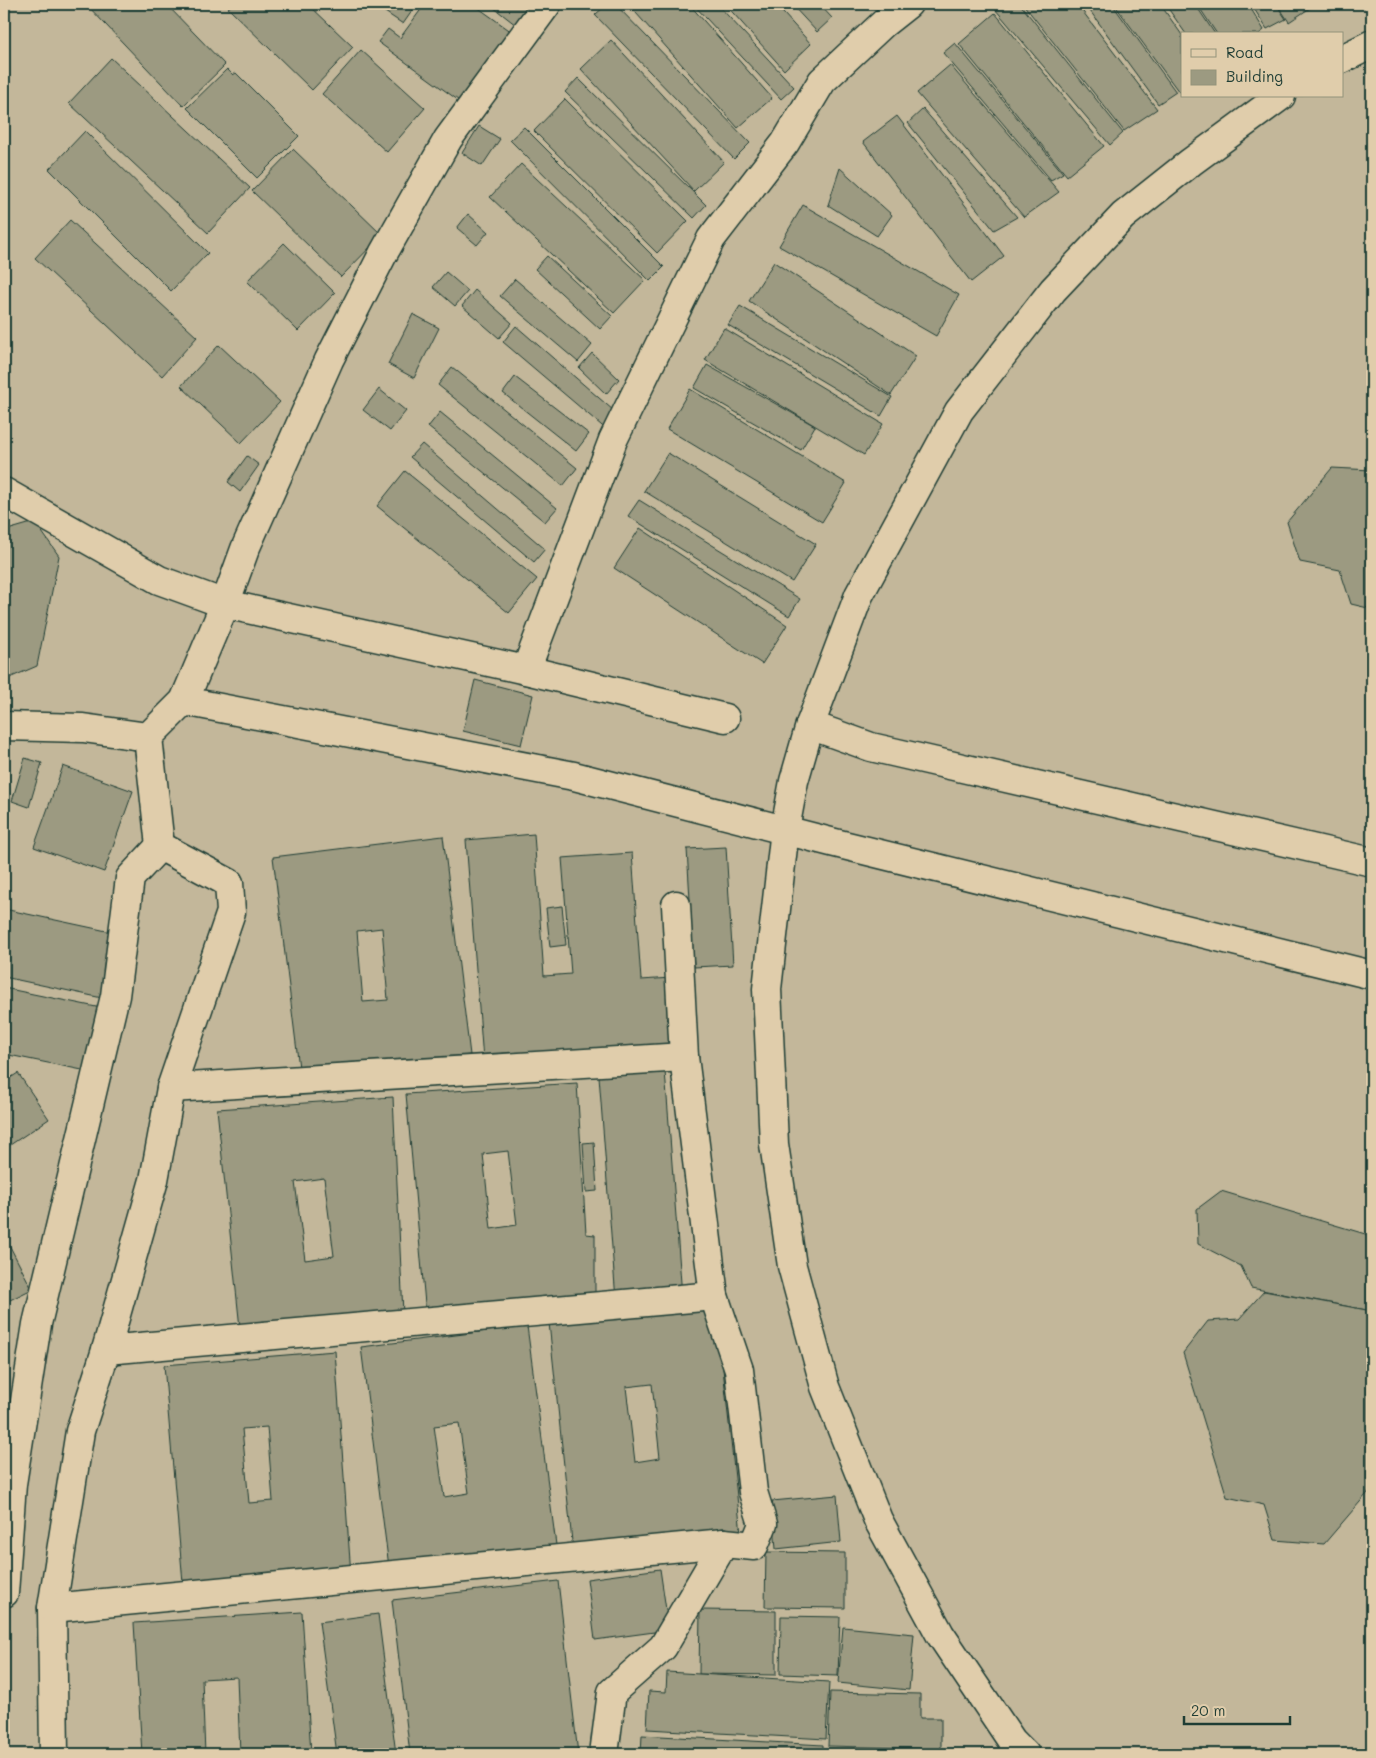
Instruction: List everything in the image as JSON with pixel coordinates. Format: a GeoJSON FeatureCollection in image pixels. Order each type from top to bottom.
{"type":"FeatureCollection","features":[{"type":"Feature","properties":{"kind":"street"},"geometry":{"type":"LineString","coordinates":[[148,737],[184,701],[225,604],[245,549],[329,360],[383,254],[448,139],[547,4]]}},
{"type":"Feature","properties":{"kind":"street"},"geometry":{"type":"LineString","coordinates":[[526,670],[613,440],[711,238],[785,143],[822,80],[884,22],[908,4]]}},
{"type":"Feature","properties":{"kind":"street"},"geometry":{"type":"LineString","coordinates":[[1344,58],[1372,44]]}},
{"type":"Feature","properties":{"kind":"street"},"geometry":{"type":"LineString","coordinates":[[1025,1754],[1012,1741],[940,1634],[878,1520],[825,1387],[792,1266],[774,1144],[766,989],[785,829],[794,781],[810,725],[859,595],[959,411],[1053,290],[1123,216],[1191,162],[1278,98]]}},
{"type":"Feature","properties":{"kind":"street"},"geometry":{"type":"LineString","coordinates":[[4,492],[159,580],[225,604],[526,670],[725,718]]}},
{"type":"Feature","properties":{"kind":"street"},"geometry":{"type":"LineString","coordinates":[[184,701],[574,776],[831,842],[1372,975]]}},
{"type":"Feature","properties":{"kind":"street"},"geometry":{"type":"LineString","coordinates":[[810,725],[871,747],[1372,862]]}},
{"type":"Feature","properties":{"kind":"street"},"geometry":{"type":"LineString","coordinates":[[4,726],[83,728],[148,737]]}},
{"type":"Feature","properties":{"kind":"street"},"geometry":{"type":"LineString","coordinates":[[4,1593],[12,1484],[37,1324],[115,996],[130,878],[160,846],[148,737]]}},
{"type":"Feature","properties":{"kind":"street"},"geometry":{"type":"LineString","coordinates":[[54,1754],[52,1608],[80,1430],[106,1350],[154,1180],[171,1088],[230,912],[229,883],[160,846]]}},
{"type":"Feature","properties":{"kind":"street"},"geometry":{"type":"LineString","coordinates":[[52,1608],[724,1542],[754,1546],[763,1524],[753,1492],[739,1370],[714,1296],[684,1057],[676,904]]}},
{"type":"Feature","properties":{"kind":"street"},"geometry":{"type":"LineString","coordinates":[[171,1088],[684,1057]]}},
{"type":"Feature","properties":{"kind":"street"},"geometry":{"type":"LineString","coordinates":[[106,1350],[714,1296]]}},
{"type":"Feature","properties":{"kind":"street"},"geometry":{"type":"LineString","coordinates":[[604,1754],[612,1692],[663,1647],[724,1542]]}},
{"type":"Feature","properties":{"kind":"shaded area"},"geometry":{"type":"Polygon","coordinates":[[[4,4],[1372,4],[1372,1754],[4,1754],[4,4]]]}},
{"type":"Feature","properties":{"kind":"building"},"geometry":{"type":"Polygon","coordinates":[[[86,4],[166,4],[225,65],[183,106],[86,4]]]}},
{"type":"Feature","properties":{"kind":"building"},"geometry":{"type":"Polygon","coordinates":[[[233,4],[308,4],[353,47],[312,90],[228,8],[233,4]]]}},
{"type":"Feature","properties":{"kind":"building"},"geometry":{"type":"Polygon","coordinates":[[[373,4],[417,4],[403,24],[373,4]]]}},
{"type":"Feature","properties":{"kind":"building"},"geometry":{"type":"Polygon","coordinates":[[[425,4],[473,4],[512,32],[462,103],[378,42],[388,29],[400,38],[425,4]]]}},
{"type":"Feature","properties":{"kind":"building"},"geometry":{"type":"Polygon","coordinates":[[[489,4],[532,4],[516,25],[489,4]]]}},
{"type":"Feature","properties":{"kind":"building"},"geometry":{"type":"Polygon","coordinates":[[[607,4],[615,4],[750,143],[734,159],[595,15],[607,4]]]}},
{"type":"Feature","properties":{"kind":"building"},"geometry":{"type":"Polygon","coordinates":[[[628,4],[689,4],[772,98],[738,128],[628,4]]]}},
{"type":"Feature","properties":{"kind":"building"},"geometry":{"type":"Polygon","coordinates":[[[693,4],[717,4],[794,87],[781,99],[693,4]]]}},
{"type":"Feature","properties":{"kind":"building"},"geometry":{"type":"Polygon","coordinates":[[[725,4],[775,4],[811,44],[784,70],[725,4]]]}},
{"type":"Feature","properties":{"kind":"building"},"geometry":{"type":"Polygon","coordinates":[[[791,4],[819,4],[832,18],[817,32],[791,4]]]}},
{"type":"Feature","properties":{"kind":"building"},"geometry":{"type":"Polygon","coordinates":[[[1001,4],[1020,4],[1123,133],[1110,145],[995,9],[1001,4]]]}},
{"type":"Feature","properties":{"kind":"building"},"geometry":{"type":"Polygon","coordinates":[[[1023,4],[1077,4],[1157,109],[1124,131],[1023,4]]]}},
{"type":"Feature","properties":{"kind":"building"},"geometry":{"type":"Polygon","coordinates":[[[1085,4],[1112,4],[1176,92],[1158,104],[1085,4]]]}},
{"type":"Feature","properties":{"kind":"building"},"geometry":{"type":"Polygon","coordinates":[[[1114,4],[1160,4],[1181,34],[1181,91],[1179,92],[1114,4]]]}},
{"type":"Feature","properties":{"kind":"building"},"geometry":{"type":"Polygon","coordinates":[[[1165,4],[1195,4],[1214,32],[1185,32],[1165,4]]]}},
{"type":"Feature","properties":{"kind":"building"},"geometry":{"type":"Polygon","coordinates":[[[1197,4],[1248,4],[1264,30],[1262,32],[1216,32],[1197,4]]]}},
{"type":"Feature","properties":{"kind":"building"},"geometry":{"type":"Polygon","coordinates":[[[1251,4],[1276,4],[1286,19],[1267,29],[1251,4]]]}},
{"type":"Feature","properties":{"kind":"building"},"geometry":{"type":"Polygon","coordinates":[[[1277,4],[1316,4],[1289,22],[1277,4]]]}},
{"type":"Feature","properties":{"kind":"building"},"geometry":{"type":"Polygon","coordinates":[[[995,13],[1104,146],[1067,176],[959,44],[995,13]]]}},
{"type":"Feature","properties":{"kind":"building"},"geometry":{"type":"Polygon","coordinates":[[[611,40],[724,162],[694,191],[581,69],[611,40]]]}},
{"type":"Feature","properties":{"kind":"building"},"geometry":{"type":"Polygon","coordinates":[[[955,43],[1063,173],[1051,180],[943,53],[955,43]]]}},
{"type":"Feature","properties":{"kind":"building"},"geometry":{"type":"Polygon","coordinates":[[[361,50],[425,108],[387,152],[322,94],[361,50]]]}},
{"type":"Feature","properties":{"kind":"building"},"geometry":{"type":"Polygon","coordinates":[[[111,58],[250,188],[208,233],[69,103],[111,58]]]}},
{"type":"Feature","properties":{"kind":"building"},"geometry":{"type":"Polygon","coordinates":[[[950,65],[1059,192],[1024,217],[917,93],[950,65]]]}},
{"type":"Feature","properties":{"kind":"building"},"geometry":{"type":"Polygon","coordinates":[[[227,69],[233,75],[236,73],[299,136],[257,178],[187,108],[227,69]]]}},
{"type":"Feature","properties":{"kind":"building"},"geometry":{"type":"Polygon","coordinates":[[[578,78],[706,205],[694,218],[565,92],[578,78]]]}},
{"type":"Feature","properties":{"kind":"building"},"geometry":{"type":"Polygon","coordinates":[[[565,99],[688,221],[657,253],[534,131],[565,99]]]}},
{"type":"Feature","properties":{"kind":"building"},"geometry":{"type":"Polygon","coordinates":[[[923,109],[1017,217],[994,230],[908,123],[923,109]]]}},
{"type":"Feature","properties":{"kind":"building"},"geometry":{"type":"Polygon","coordinates":[[[897,116],[1004,256],[971,282],[863,142],[897,116]]]}},
{"type":"Feature","properties":{"kind":"building"},"geometry":{"type":"Polygon","coordinates":[[[479,126],[500,139],[482,166],[462,153],[479,126]]]}},
{"type":"Feature","properties":{"kind":"building"},"geometry":{"type":"Polygon","coordinates":[[[524,127],[664,267],[650,281],[510,140],[524,127]]]}},
{"type":"Feature","properties":{"kind":"building"},"geometry":{"type":"Polygon","coordinates":[[[85,131],[208,253],[171,291],[49,169],[85,131]]]}},
{"type":"Feature","properties":{"kind":"building"},"geometry":{"type":"Polygon","coordinates":[[[293,149],[382,235],[341,277],[252,191],[293,149]]]}},
{"type":"Feature","properties":{"kind":"building"},"geometry":{"type":"Polygon","coordinates":[[[521,164],[645,280],[614,313],[490,197],[521,164]]]}},
{"type":"Feature","properties":{"kind":"building"},"geometry":{"type":"Polygon","coordinates":[[[840,168],[892,215],[877,236],[828,205],[840,168]]]}},
{"type":"Feature","properties":{"kind":"building"},"geometry":{"type":"Polygon","coordinates":[[[803,205],[959,295],[936,336],[779,246],[803,205]]]}},
{"type":"Feature","properties":{"kind":"building"},"geometry":{"type":"Polygon","coordinates":[[[468,214],[488,232],[477,245],[457,228],[468,214]]]}},
{"type":"Feature","properties":{"kind":"building"},"geometry":{"type":"Polygon","coordinates":[[[70,220],[197,337],[162,376],[35,258],[70,220]]]}},
{"type":"Feature","properties":{"kind":"building"},"geometry":{"type":"Polygon","coordinates":[[[284,243],[335,293],[298,331],[247,281],[284,243]]]}},
{"type":"Feature","properties":{"kind":"building"},"geometry":{"type":"Polygon","coordinates":[[[547,256],[612,316],[600,329],[535,269],[547,256]]]}},
{"type":"Feature","properties":{"kind":"building"},"geometry":{"type":"Polygon","coordinates":[[[774,262],[916,356],[891,395],[749,301],[774,262]]]}},
{"type":"Feature","properties":{"kind":"building"},"geometry":{"type":"Polygon","coordinates":[[[446,272],[468,291],[455,306],[433,287],[446,272]]]}},
{"type":"Feature","properties":{"kind":"building"},"geometry":{"type":"Polygon","coordinates":[[[515,279],[592,345],[578,362],[500,296],[515,279]]]}},
{"type":"Feature","properties":{"kind":"building"},"geometry":{"type":"Polygon","coordinates":[[[475,290],[512,323],[499,338],[462,306],[475,290]]]}},
{"type":"Feature","properties":{"kind":"building"},"geometry":{"type":"Polygon","coordinates":[[[740,306],[892,397],[881,416],[728,325],[740,306]]]}},
{"type":"Feature","properties":{"kind":"building"},"geometry":{"type":"Polygon","coordinates":[[[413,314],[439,328],[414,378],[388,364],[413,314]]]}},
{"type":"Feature","properties":{"kind":"building"},"geometry":{"type":"Polygon","coordinates":[[[516,326],[621,417],[608,431],[503,342],[516,326]]]}},
{"type":"Feature","properties":{"kind":"building"},"geometry":{"type":"Polygon","coordinates":[[[724,328],[883,424],[864,455],[705,360],[724,328]]]}},
{"type":"Feature","properties":{"kind":"building"},"geometry":{"type":"Polygon","coordinates":[[[219,345],[280,402],[241,443],[181,386],[219,345]]]}},
{"type":"Feature","properties":{"kind":"building"},"geometry":{"type":"Polygon","coordinates":[[[592,353],[619,379],[606,394],[579,368],[592,353]]]}},
{"type":"Feature","properties":{"kind":"building"},"geometry":{"type":"Polygon","coordinates":[[[707,365],[815,426],[801,450],[694,388],[707,365]]]}},
{"type":"Feature","properties":{"kind":"building"},"geometry":{"type":"Polygon","coordinates":[[[452,367],[577,468],[563,486],[438,385],[452,367]]]}},
{"type":"Feature","properties":{"kind":"building"},"geometry":{"type":"Polygon","coordinates":[[[515,377],[589,434],[576,451],[503,393],[515,377]]]}},
{"type":"Feature","properties":{"kind":"building"},"geometry":{"type":"Polygon","coordinates":[[[379,389],[406,411],[390,431],[363,410],[379,389]]]}},
{"type":"Feature","properties":{"kind":"building"},"geometry":{"type":"Polygon","coordinates":[[[690,389],[846,483],[822,522],[667,429],[690,389]]]}},
{"type":"Feature","properties":{"kind":"building"},"geometry":{"type":"Polygon","coordinates":[[[440,412],[557,508],[545,522],[428,427],[440,412]]]}},
{"type":"Feature","properties":{"kind":"building"},"geometry":{"type":"Polygon","coordinates":[[[422,444],[545,549],[534,562],[410,457],[422,444]]]}},
{"type":"Feature","properties":{"kind":"building"},"geometry":{"type":"Polygon","coordinates":[[[668,453],[816,544],[792,582],[644,491],[668,453]]]}},
{"type":"Feature","properties":{"kind":"building"},"geometry":{"type":"Polygon","coordinates":[[[247,456],[259,465],[240,492],[228,482],[247,456]]]}},
{"type":"Feature","properties":{"kind":"building"},"geometry":{"type":"Polygon","coordinates":[[[1332,468],[1372,470],[1372,609],[1351,604],[1340,570],[1300,562],[1287,522],[1332,468]]]}},
{"type":"Feature","properties":{"kind":"building"},"geometry":{"type":"Polygon","coordinates":[[[405,471],[537,579],[509,613],[377,506],[405,471]]]}},
{"type":"Feature","properties":{"kind":"building"},"geometry":{"type":"Polygon","coordinates":[[[639,500],[800,599],[789,616],[628,516],[639,500]]]}},
{"type":"Feature","properties":{"kind":"building"},"geometry":{"type":"Polygon","coordinates":[[[35,522],[59,556],[37,666],[7,679],[4,678],[4,531],[35,522]]]}},
{"type":"Feature","properties":{"kind":"building"},"geometry":{"type":"Polygon","coordinates":[[[640,528],[787,625],[762,664],[614,568],[640,528]]]}},
{"type":"Feature","properties":{"kind":"building"},"geometry":{"type":"Polygon","coordinates":[[[475,680],[533,695],[521,745],[463,731],[475,680]]]}},
{"type":"Feature","properties":{"kind":"building"},"geometry":{"type":"Polygon","coordinates":[[[25,758],[42,763],[29,807],[12,801],[25,758]]]}},
{"type":"Feature","properties":{"kind":"building"},"geometry":{"type":"Polygon","coordinates":[[[63,766],[133,791],[104,872],[34,847],[63,766]]]}},
{"type":"Feature","properties":{"kind":"building"},"geometry":{"type":"Polygon","coordinates":[[[534,834],[544,976],[571,974],[562,858],[632,853],[641,980],[671,978],[676,1046],[483,1060],[466,840],[534,834]]]}},
{"type":"Feature","properties":{"kind":"building"},"geometry":{"type":"Polygon","coordinates":[[[443,836],[470,1055],[300,1076],[273,857],[443,836]],[[382,928],[357,931],[363,1002],[388,1000],[382,928]]]}},
{"type":"Feature","properties":{"kind":"building"},"geometry":{"type":"Polygon","coordinates":[[[726,847],[733,965],[694,967],[687,849],[726,847]]]}},
{"type":"Feature","properties":{"kind":"building"},"geometry":{"type":"Polygon","coordinates":[[[562,906],[566,945],[550,947],[546,908],[562,906]]]}},
{"type":"Feature","properties":{"kind":"building"},"geometry":{"type":"Polygon","coordinates":[[[4,909],[116,933],[102,998],[4,977],[4,909]]]}},
{"type":"Feature","properties":{"kind":"building"},"geometry":{"type":"Polygon","coordinates":[[[4,988],[101,1008],[87,1071],[4,1054],[4,988]]]}},
{"type":"Feature","properties":{"kind":"building"},"geometry":{"type":"Polygon","coordinates":[[[665,1071],[682,1296],[616,1300],[599,1076],[665,1071]]]}},
{"type":"Feature","properties":{"kind":"building"},"geometry":{"type":"Polygon","coordinates":[[[18,1073],[49,1119],[4,1149],[4,1082],[18,1073]]]}},
{"type":"Feature","properties":{"kind":"building"},"geometry":{"type":"Polygon","coordinates":[[[577,1083],[586,1234],[595,1235],[595,1302],[426,1315],[406,1094],[577,1083]],[[508,1151],[483,1154],[491,1229],[517,1225],[508,1151]]]}},
{"type":"Feature","properties":{"kind":"building"},"geometry":{"type":"Polygon","coordinates":[[[393,1097],[403,1314],[240,1328],[217,1109],[393,1097]],[[324,1178],[295,1182],[305,1260],[334,1256],[324,1178]]]}},
{"type":"Feature","properties":{"kind":"building"},"geometry":{"type":"Polygon","coordinates":[[[594,1142],[597,1191],[586,1192],[583,1143],[594,1142]]]}},
{"type":"Feature","properties":{"kind":"building"},"geometry":{"type":"Polygon","coordinates":[[[1221,1191],[1372,1236],[1372,1311],[1251,1288],[1241,1266],[1198,1244],[1197,1209],[1221,1191]]]}},
{"type":"Feature","properties":{"kind":"building"},"geometry":{"type":"Polygon","coordinates":[[[4,1235],[32,1289],[4,1303],[4,1235]]]}},
{"type":"Feature","properties":{"kind":"building"},"geometry":{"type":"Polygon","coordinates":[[[1264,1291],[1372,1311],[1372,1488],[1324,1544],[1275,1540],[1264,1505],[1227,1497],[1183,1353],[1208,1321],[1239,1319],[1264,1291]]]}},
{"type":"Feature","properties":{"kind":"building"},"geometry":{"type":"Polygon","coordinates":[[[716,1305],[741,1533],[573,1551],[549,1323],[716,1305]],[[652,1384],[626,1387],[635,1462],[660,1458],[652,1384]]]}},
{"type":"Feature","properties":{"kind":"building"},"geometry":{"type":"Polygon","coordinates":[[[527,1326],[556,1545],[389,1567],[361,1347],[527,1326]],[[459,1423],[434,1426],[444,1497],[469,1493],[459,1423]]]}},
{"type":"Feature","properties":{"kind":"building"},"geometry":{"type":"Polygon","coordinates":[[[335,1351],[351,1575],[184,1594],[164,1365],[335,1351]],[[267,1427],[242,1429],[249,1503],[273,1501],[267,1427]]]}},
{"type":"Feature","properties":{"kind":"building"},"geometry":{"type":"Polygon","coordinates":[[[837,1495],[841,1542],[776,1549],[772,1501],[837,1495]]]}},
{"type":"Feature","properties":{"kind":"building"},"geometry":{"type":"Polygon","coordinates":[[[766,1552],[845,1553],[845,1608],[765,1607],[766,1552]]]}},
{"type":"Feature","properties":{"kind":"building"},"geometry":{"type":"Polygon","coordinates":[[[660,1569],[669,1630],[595,1640],[587,1579],[660,1569]]]}},
{"type":"Feature","properties":{"kind":"building"},"geometry":{"type":"Polygon","coordinates":[[[558,1581],[578,1754],[410,1754],[392,1600],[558,1581]]]}},
{"type":"Feature","properties":{"kind":"building"},"geometry":{"type":"Polygon","coordinates":[[[700,1610],[776,1611],[776,1675],[699,1674],[700,1610]]]}},
{"type":"Feature","properties":{"kind":"building"},"geometry":{"type":"Polygon","coordinates":[[[302,1612],[311,1754],[240,1754],[237,1677],[202,1679],[205,1754],[142,1754],[134,1623],[302,1612]]]}},
{"type":"Feature","properties":{"kind":"building"},"geometry":{"type":"Polygon","coordinates":[[[378,1614],[396,1754],[337,1754],[319,1622],[378,1614]]]}},
{"type":"Feature","properties":{"kind":"building"},"geometry":{"type":"Polygon","coordinates":[[[781,1616],[840,1617],[838,1676],[780,1674],[781,1616]]]}},
{"type":"Feature","properties":{"kind":"building"},"geometry":{"type":"Polygon","coordinates":[[[843,1627],[914,1634],[909,1690],[838,1683],[843,1627]]]}},
{"type":"Feature","properties":{"kind":"building"},"geometry":{"type":"Polygon","coordinates":[[[667,1672],[829,1682],[826,1739],[647,1729],[649,1691],[666,1692],[667,1672]]]}},
{"type":"Feature","properties":{"kind":"building"},"geometry":{"type":"Polygon","coordinates":[[[830,1692],[920,1694],[920,1718],[941,1718],[941,1749],[828,1746],[830,1692]]]}},
{"type":"Feature","properties":{"kind":"building"},"geometry":{"type":"Polygon","coordinates":[[[642,1735],[823,1745],[823,1754],[641,1754],[642,1735]]]}}]}
